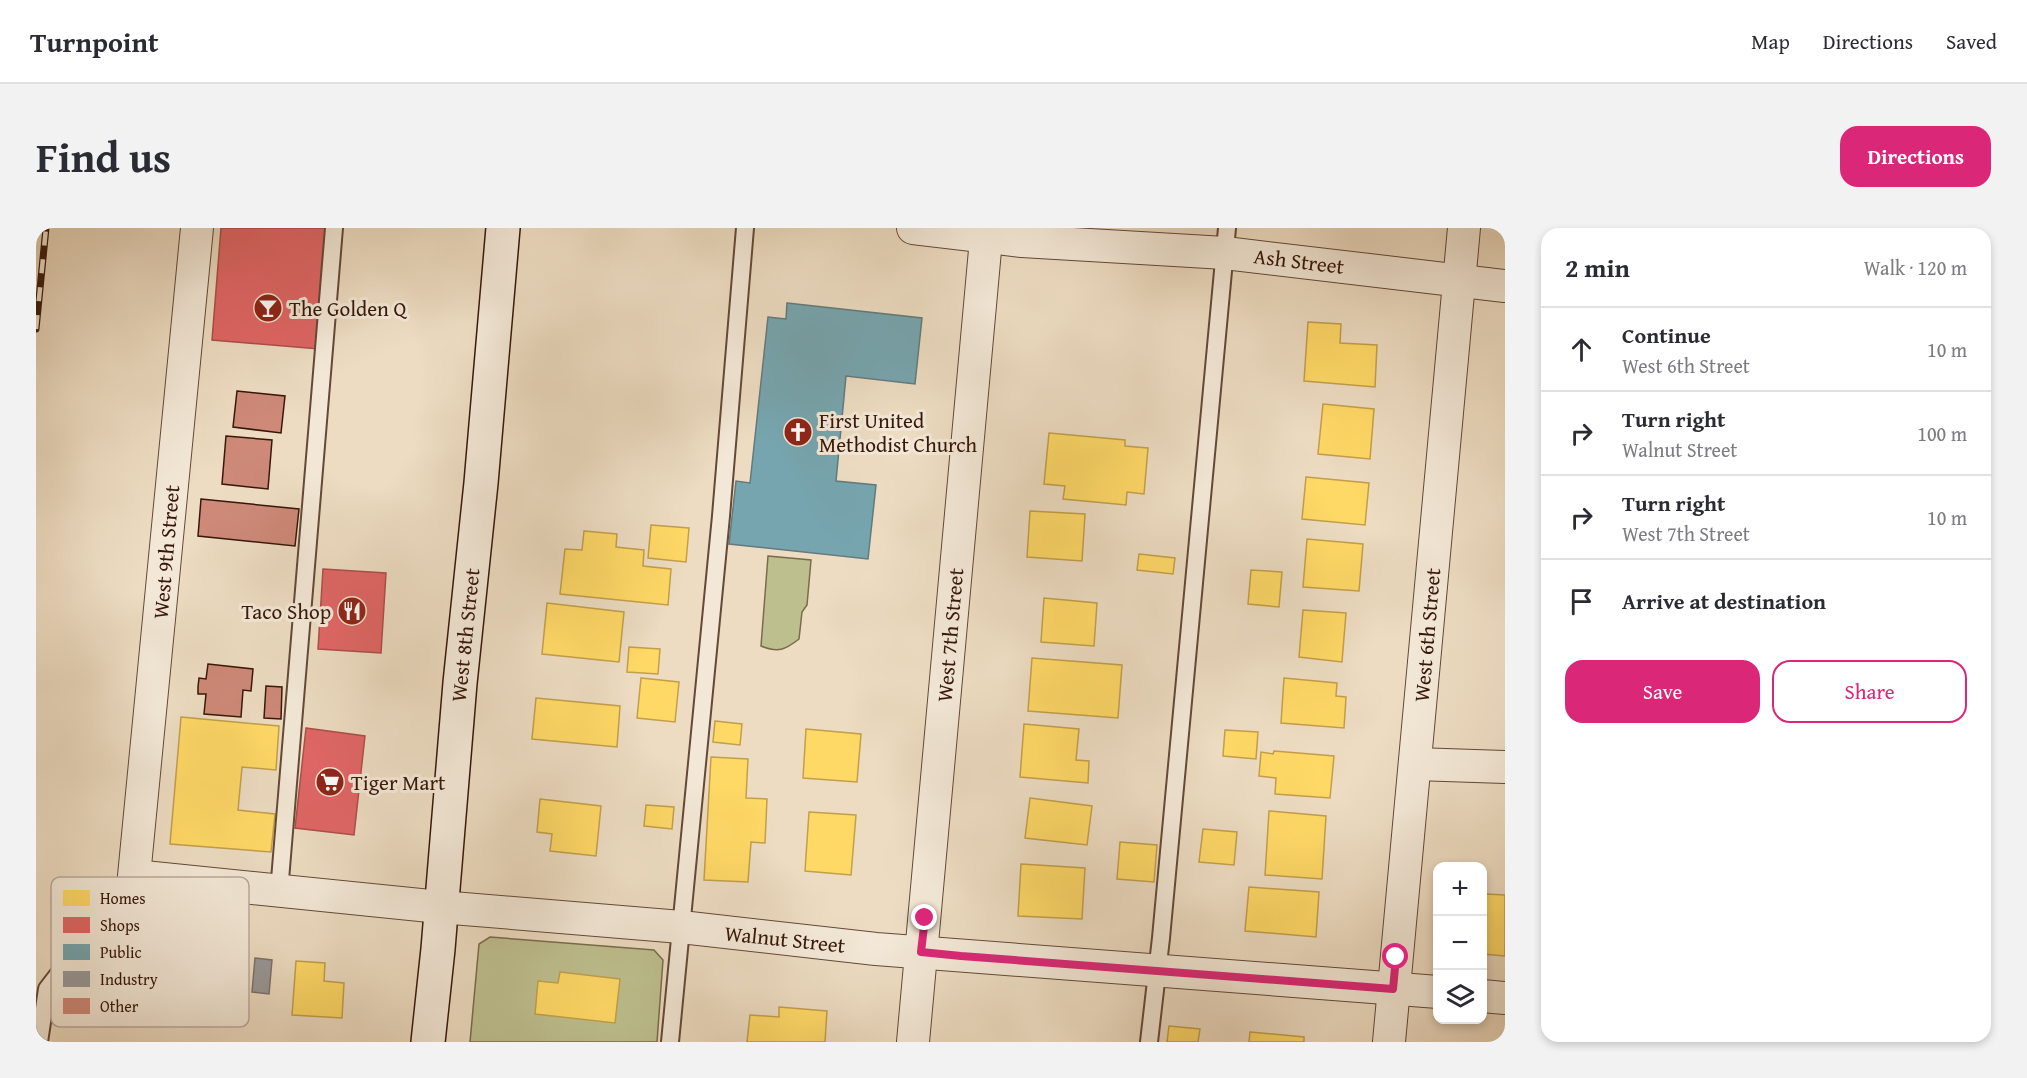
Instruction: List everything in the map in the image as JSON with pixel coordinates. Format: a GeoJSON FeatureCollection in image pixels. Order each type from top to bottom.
{"type":"FeatureCollection","features":[{"type":"Feature","properties":{"kind":"main road","name":"West 8th Street"},"geometry":{"type":"LineString","coordinates":[[428,1042],[503,228]]}},
{"type":"Feature","properties":{"kind":"street","name":"West 9th Street"},"geometry":{"type":"LineString","coordinates":[[134,876],[197,228]]}},
{"type":"Feature","properties":{"kind":"street","name":"Ash Street"},"geometry":{"type":"LineString","coordinates":[[913,228],[987,233],[1226,240],[1460,281],[1505,286]]}},
{"type":"Feature","properties":{"kind":"street","name":"West 6th Street"},"geometry":{"type":"LineString","coordinates":[[1389,1042],[1464,228]]}},
{"type":"Feature","properties":{"kind":"street","name":"West 7th Street"},"geometry":{"type":"LineString","coordinates":[[913,1042],[987,233]]}},
{"type":"Feature","properties":{"kind":"street"},"geometry":{"type":"LineString","coordinates":[[1415,764],[1505,767]]}},
{"type":"Feature","properties":{"kind":"street","name":"Walnut Street"},"geometry":{"type":"LineString","coordinates":[[134,876],[143,877]]}},
{"type":"Feature","properties":{"kind":"street","name":"Walnut Street"},"geometry":{"type":"LineString","coordinates":[[249,889],[681,927],[876,949],[1433,992]]}},
{"type":"Feature","properties":{"kind":"street"},"geometry":{"type":"LineString","coordinates":[[1487,996],[1505,998]]}},
{"type":"Feature","properties":{"kind":"lane"},"geometry":{"type":"LineString","coordinates":[[279,892],[334,228]]}},
{"type":"Feature","properties":{"kind":"lane"},"geometry":{"type":"LineString","coordinates":[[670,1042],[720,528],[745,228]]}},
{"type":"Feature","properties":{"kind":"lane"},"geometry":{"type":"LineString","coordinates":[[1149,1042],[1226,240]]}},
{"type":"Feature","properties":{"kind":"lane"},"geometry":{"type":"LineString","coordinates":[[39,1042],[47,989],[51,984]]}},
{"type":"Feature","properties":{"kind":"green space"},"geometry":{"type":"Polygon","coordinates":[[[768,556],[811,560],[807,605],[802,612],[799,639],[790,646],[777,650],[761,646],[768,556]]]}},
{"type":"Feature","properties":{"kind":"green space"},"geometry":{"type":"Polygon","coordinates":[[[490,937],[654,950],[663,960],[657,1042],[470,1042],[479,944],[490,937]]]}},
{"type":"Feature","properties":{"kind":"building: Homes"},"geometry":{"type":"Polygon","coordinates":[[[1308,322],[1341,324],[1340,343],[1377,345],[1375,387],[1304,381],[1308,322]]]}},
{"type":"Feature","properties":{"kind":"building: Homes"},"geometry":{"type":"Polygon","coordinates":[[[1323,404],[1374,409],[1370,459],[1318,454],[1323,404]]]}},
{"type":"Feature","properties":{"kind":"building: Homes"},"geometry":{"type":"Polygon","coordinates":[[[1049,433],[1125,440],[1125,446],[1148,448],[1144,494],[1127,492],[1126,505],[1063,499],[1065,486],[1044,484],[1049,433]]]}},
{"type":"Feature","properties":{"kind":"building: Homes"},"geometry":{"type":"Polygon","coordinates":[[[1306,477],[1369,483],[1365,525],[1302,519],[1306,477]]]}},
{"type":"Feature","properties":{"kind":"building: Homes"},"geometry":{"type":"Polygon","coordinates":[[[1030,511],[1085,514],[1082,561],[1027,557],[1030,511]]]}},
{"type":"Feature","properties":{"kind":"building: Homes"},"geometry":{"type":"Polygon","coordinates":[[[651,525],[689,528],[686,562],[648,558],[651,525]]]}},
{"type":"Feature","properties":{"kind":"building: Homes"},"geometry":{"type":"Polygon","coordinates":[[[584,531],[617,534],[616,547],[644,550],[643,566],[671,569],[668,605],[560,594],[565,549],[582,550],[584,531]]]}},
{"type":"Feature","properties":{"kind":"building: Homes"},"geometry":{"type":"Polygon","coordinates":[[[1307,539],[1363,544],[1359,591],[1303,587],[1307,539]]]}},
{"type":"Feature","properties":{"kind":"building: Homes"},"geometry":{"type":"Polygon","coordinates":[[[1139,554],[1175,558],[1173,574],[1137,570],[1139,554]]]}},
{"type":"Feature","properties":{"kind":"building: Homes"},"geometry":{"type":"Polygon","coordinates":[[[1251,570],[1282,572],[1279,607],[1248,604],[1251,570]]]}},
{"type":"Feature","properties":{"kind":"building: Homes"},"geometry":{"type":"Polygon","coordinates":[[[1044,598],[1097,603],[1094,646],[1041,642],[1044,598]]]}},
{"type":"Feature","properties":{"kind":"building: Homes"},"geometry":{"type":"Polygon","coordinates":[[[547,603],[624,612],[619,662],[542,654],[547,603]]]}},
{"type":"Feature","properties":{"kind":"building: Homes"},"geometry":{"type":"Polygon","coordinates":[[[1303,610],[1346,613],[1342,662],[1299,657],[1303,610]]]}},
{"type":"Feature","properties":{"kind":"building: Homes"},"geometry":{"type":"Polygon","coordinates":[[[629,647],[660,649],[658,674],[627,672],[629,647]]]}},
{"type":"Feature","properties":{"kind":"building: Homes"},"geometry":{"type":"Polygon","coordinates":[[[1032,658],[1122,665],[1118,718],[1028,711],[1032,658]]]}},
{"type":"Feature","properties":{"kind":"building: Homes"},"geometry":{"type":"Polygon","coordinates":[[[641,678],[679,682],[675,722],[637,718],[641,678]]]}},
{"type":"Feature","properties":{"kind":"building: Homes"},"geometry":{"type":"Polygon","coordinates":[[[1284,678],[1337,683],[1336,696],[1346,697],[1344,728],[1281,723],[1284,678]]]}},
{"type":"Feature","properties":{"kind":"building: Homes"},"geometry":{"type":"Polygon","coordinates":[[[536,698],[620,706],[617,747],[532,739],[536,698]]]}},
{"type":"Feature","properties":{"kind":"building: Homes"},"geometry":{"type":"Polygon","coordinates":[[[181,717],[279,726],[276,770],[242,767],[238,810],[275,814],[271,852],[170,844],[181,717]]]}},
{"type":"Feature","properties":{"kind":"building: Homes"},"geometry":{"type":"Polygon","coordinates":[[[715,721],[742,724],[740,745],[713,742],[715,721]]]}},
{"type":"Feature","properties":{"kind":"building: Homes"},"geometry":{"type":"Polygon","coordinates":[[[1024,724],[1079,729],[1076,760],[1089,761],[1088,783],[1020,777],[1024,724]]]}},
{"type":"Feature","properties":{"kind":"building: Homes"},"geometry":{"type":"Polygon","coordinates":[[[806,729],[861,734],[857,782],[803,778],[806,729]]]}},
{"type":"Feature","properties":{"kind":"building: Homes"},"geometry":{"type":"Polygon","coordinates":[[[1225,730],[1258,732],[1256,759],[1223,756],[1225,730]]]}},
{"type":"Feature","properties":{"kind":"building: Homes"},"geometry":{"type":"Polygon","coordinates":[[[1274,751],[1334,756],[1330,798],[1275,794],[1276,778],[1259,776],[1261,752],[1273,754],[1274,751]]]}},
{"type":"Feature","properties":{"kind":"building: Homes"},"geometry":{"type":"Polygon","coordinates":[[[711,757],[748,759],[746,798],[767,799],[765,843],[751,842],[748,882],[704,880],[711,757]]]}},
{"type":"Feature","properties":{"kind":"building: Homes"},"geometry":{"type":"Polygon","coordinates":[[[1030,798],[1092,806],[1087,845],[1025,838],[1030,798]]]}},
{"type":"Feature","properties":{"kind":"building: Homes"},"geometry":{"type":"Polygon","coordinates":[[[540,799],[601,806],[596,856],[550,851],[552,834],[537,832],[540,799]]]}},
{"type":"Feature","properties":{"kind":"building: Homes"},"geometry":{"type":"Polygon","coordinates":[[[646,805],[674,807],[672,829],[644,826],[646,805]]]}},
{"type":"Feature","properties":{"kind":"building: Homes"},"geometry":{"type":"Polygon","coordinates":[[[1269,811],[1326,816],[1322,879],[1265,875],[1269,811]]]}},
{"type":"Feature","properties":{"kind":"building: Homes"},"geometry":{"type":"Polygon","coordinates":[[[809,812],[856,815],[851,875],[805,871],[809,812]]]}},
{"type":"Feature","properties":{"kind":"building: Homes"},"geometry":{"type":"Polygon","coordinates":[[[1203,829],[1237,832],[1234,865],[1199,862],[1203,829]]]}},
{"type":"Feature","properties":{"kind":"building: Homes"},"geometry":{"type":"Polygon","coordinates":[[[1120,842],[1157,845],[1154,882],[1117,879],[1120,842]]]}},
{"type":"Feature","properties":{"kind":"building: Homes"},"geometry":{"type":"Polygon","coordinates":[[[1021,864],[1085,868],[1082,919],[1018,916],[1021,864]]]}},
{"type":"Feature","properties":{"kind":"building: Homes"},"geometry":{"type":"Polygon","coordinates":[[[1249,887],[1319,892],[1316,937],[1245,931],[1249,887]]]}},
{"type":"Feature","properties":{"kind":"building: Homes"},"geometry":{"type":"Polygon","coordinates":[[[1487,894],[1505,895],[1505,956],[1487,954],[1487,894]]]}},
{"type":"Feature","properties":{"kind":"building: Homes"},"geometry":{"type":"Polygon","coordinates":[[[296,961],[325,963],[324,981],[344,983],[342,1018],[292,1015],[296,961]]]}},
{"type":"Feature","properties":{"kind":"building: Homes"},"geometry":{"type":"Polygon","coordinates":[[[560,972],[620,979],[615,1023],[535,1014],[538,981],[558,983],[560,972]]]}},
{"type":"Feature","properties":{"kind":"building: Homes"},"geometry":{"type":"Polygon","coordinates":[[[779,1007],[827,1011],[825,1042],[747,1042],[750,1015],[779,1017],[779,1007]]]}},
{"type":"Feature","properties":{"kind":"building: Homes"},"geometry":{"type":"Polygon","coordinates":[[[1169,1026],[1200,1029],[1198,1042],[1167,1042],[1169,1026]]]}},
{"type":"Feature","properties":{"kind":"building: Homes"},"geometry":{"type":"Polygon","coordinates":[[[1250,1032],[1304,1037],[1304,1042],[1249,1042],[1250,1032]]]}},
{"type":"Feature","properties":{"kind":"building: Shops","name":"The Golden Q"},"geometry":{"type":"Polygon","coordinates":[[[221,228],[328,228],[319,349],[212,340],[221,228]]]}},
{"type":"Feature","properties":{"kind":"building: Shops","name":"Taco Shop"},"geometry":{"type":"Polygon","coordinates":[[[323,569],[386,573],[381,653],[318,649],[323,569]]]}},
{"type":"Feature","properties":{"kind":"building: Shops","name":"Tiger Mart"},"geometry":{"type":"Polygon","coordinates":[[[306,728],[365,736],[354,835],[295,828],[306,728]]]}},
{"type":"Feature","properties":{"kind":"building: Public","name":"First United Methodist Church"},"geometry":{"type":"Polygon","coordinates":[[[787,303],[922,318],[915,384],[846,376],[836,481],[876,485],[868,559],[729,544],[736,481],[750,483],[768,317],[786,319],[787,303]]]}},
{"type":"Feature","properties":{"kind":"building: Industry"},"geometry":{"type":"Polygon","coordinates":[[[255,958],[272,960],[269,994],[252,992],[255,958]]]}},
{"type":"Feature","properties":{"kind":"building: Other"},"geometry":{"type":"Polygon","coordinates":[[[237,391],[285,396],[281,433],[233,427],[237,391]]]}},
{"type":"Feature","properties":{"kind":"building: Other"},"geometry":{"type":"Polygon","coordinates":[[[226,436],[272,440],[268,489],[222,484],[226,436]]]}},
{"type":"Feature","properties":{"kind":"building: Other"},"geometry":{"type":"Polygon","coordinates":[[[201,499],[299,509],[295,546],[198,536],[201,499]]]}},
{"type":"Feature","properties":{"kind":"building: Other"},"geometry":{"type":"Polygon","coordinates":[[[208,664],[253,669],[251,691],[243,690],[241,717],[204,714],[206,694],[198,694],[198,687],[199,678],[206,679],[208,664]]]}},
{"type":"Feature","properties":{"kind":"building: Other"},"geometry":{"type":"Polygon","coordinates":[[[266,686],[282,687],[281,719],[264,718],[266,686]]]}},
{"type":"Feature","properties":{"kind":"railway"},"geometry":{"type":"LineString","coordinates":[[36,329],[46,228]]}},
{"type":"Feature","properties":{"kind":"place","name":"The Golden Q"},"geometry":{"type":"Point","coordinates":[268,308]}},
{"type":"Feature","properties":{"kind":"place","name":"First United Methodist Church"},"geometry":{"type":"Point","coordinates":[798,432]}},
{"type":"Feature","properties":{"kind":"place","name":"Taco Shop"},"geometry":{"type":"Point","coordinates":[352,611]}},
{"type":"Feature","properties":{"kind":"place","name":"Tiger Mart"},"geometry":{"type":"Point","coordinates":[330,782]}},
{"type":"Feature","properties":{"kind":"route"},"geometry":{"type":"LineString","coordinates":[[925,918],[921,952],[961,956],[1393,989],[1396,957]]}}]}
